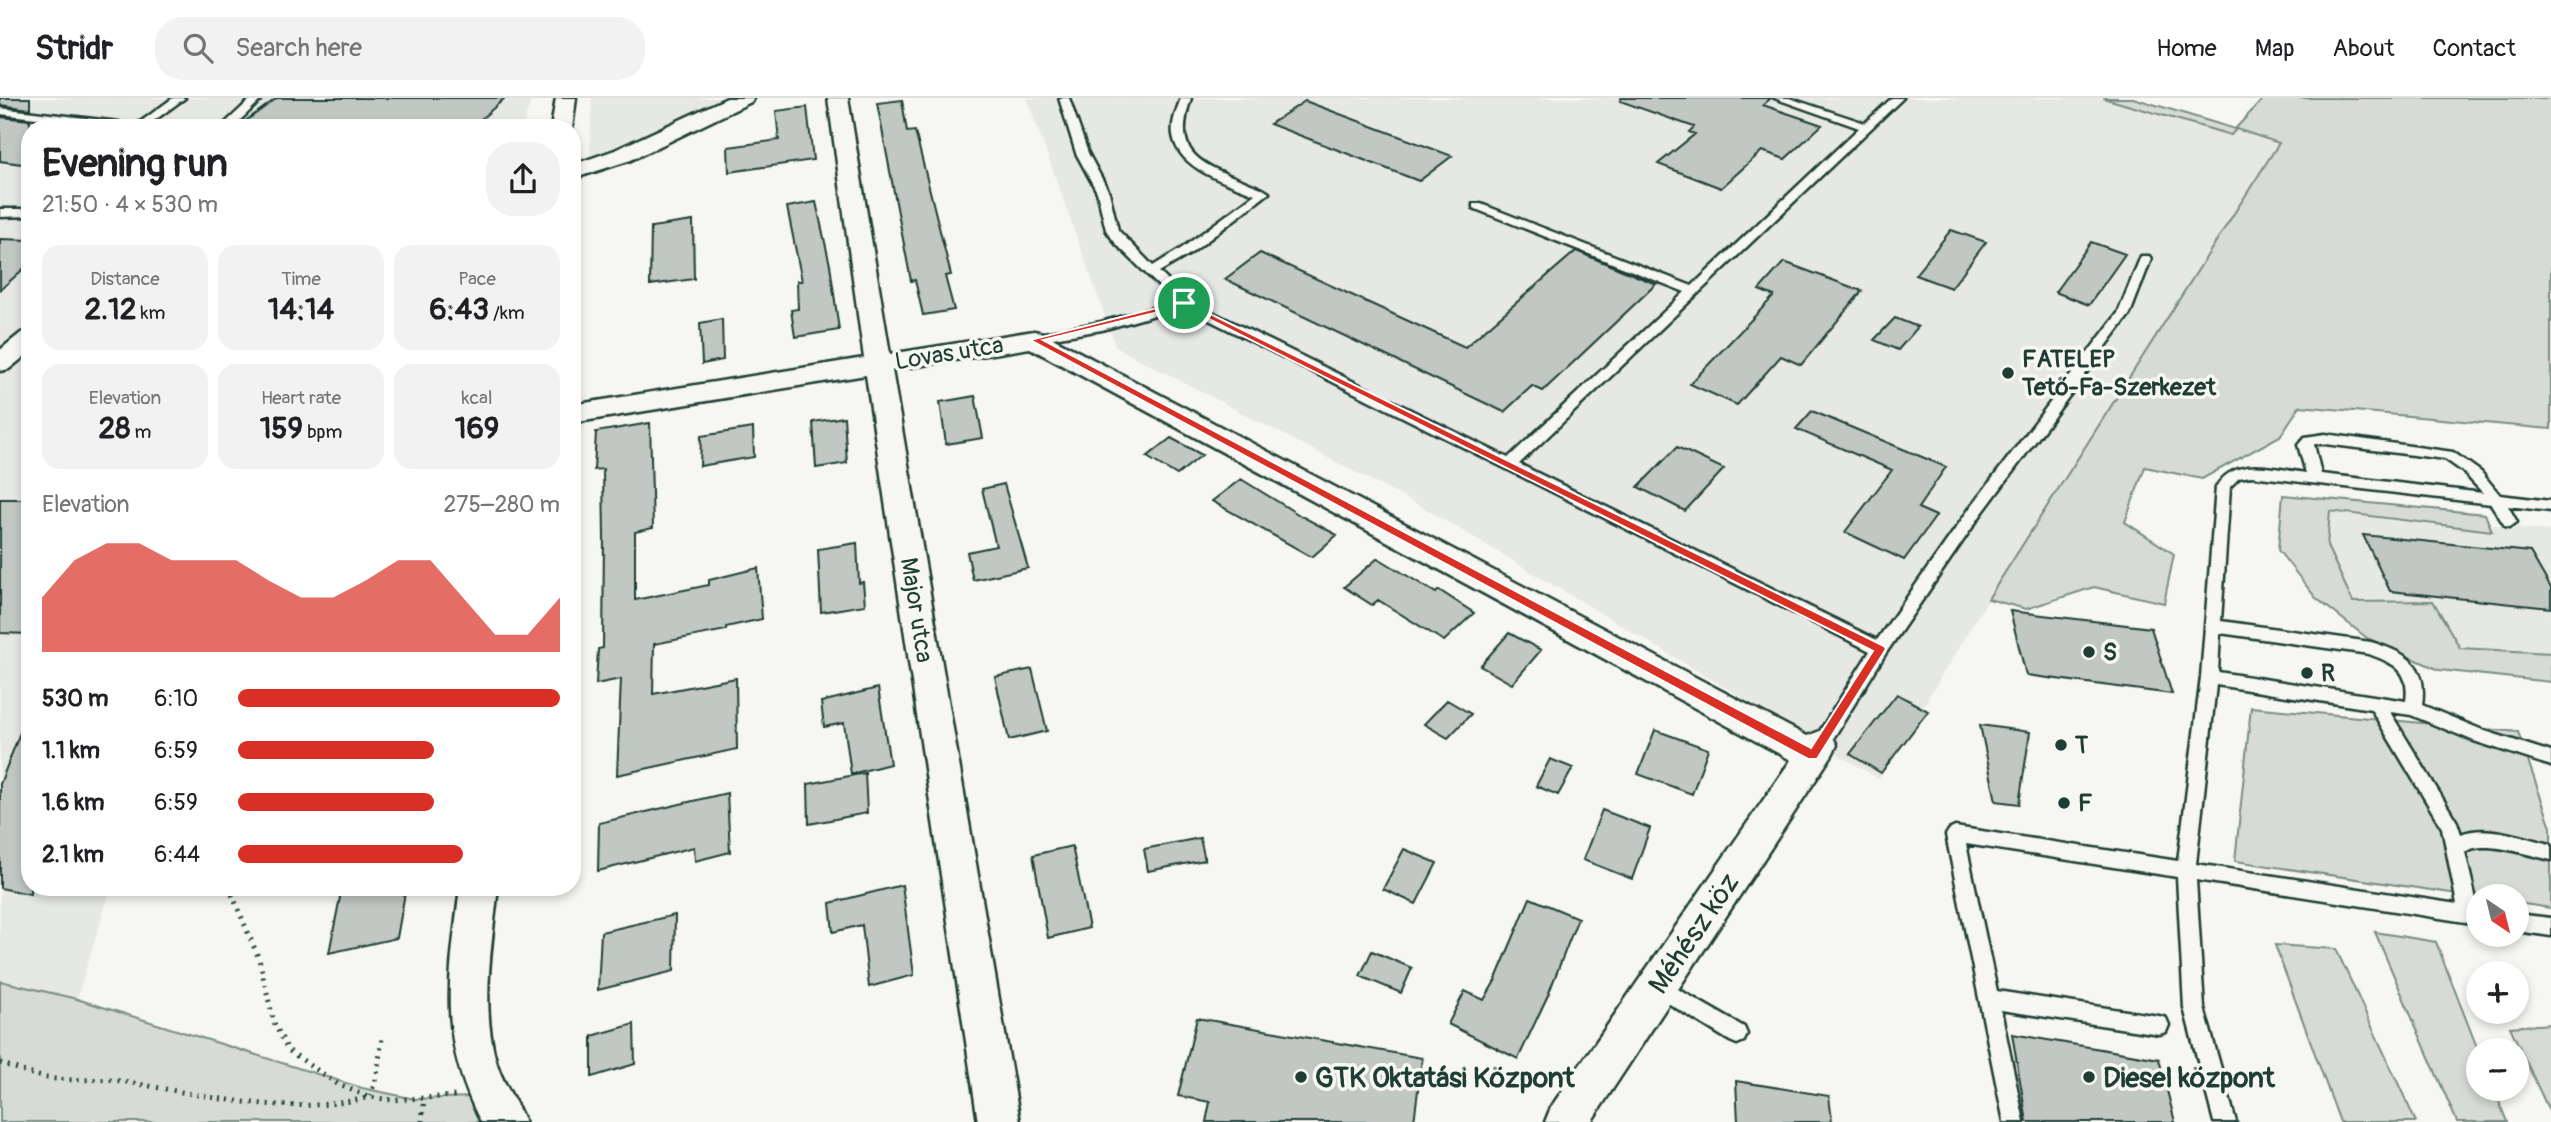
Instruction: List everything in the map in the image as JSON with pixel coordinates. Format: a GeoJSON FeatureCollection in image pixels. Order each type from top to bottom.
{"type":"FeatureCollection","features":[{"type":"Feature","properties":{"kind":"street"},"geometry":{"type":"LineString","coordinates":[[563,119],[566,98]]}},
{"type":"Feature","properties":{"kind":"street"},"geometry":{"type":"LineString","coordinates":[[581,169],[624,155],[744,98]]}},
{"type":"Feature","properties":{"kind":"street","name":"Major utca"},"geometry":{"type":"LineString","coordinates":[[838,98],[999,1122]]}},
{"type":"Feature","properties":{"kind":"street","name":"Lovas utca"},"geometry":{"type":"LineString","coordinates":[[581,413],[1034,340],[1816,750]]}},
{"type":"Feature","properties":{"kind":"street"},"geometry":{"type":"LineString","coordinates":[[0,363],[21,348]]}},
{"type":"Feature","properties":{"kind":"street","name":"Méhész köz"},"geometry":{"type":"LineString","coordinates":[[1566,1122],[1816,750]]}},
{"type":"Feature","properties":{"kind":"street"},"geometry":{"type":"LineString","coordinates":[[478,896],[469,983],[470,1004],[475,1060],[496,1106]]}},
{"type":"Feature","properties":{"kind":"lane"},"geometry":{"type":"LineString","coordinates":[[150,119],[180,98]]}},
{"type":"Feature","properties":{"kind":"lane"},"geometry":{"type":"LineString","coordinates":[[235,119],[258,98]]}},
{"type":"Feature","properties":{"kind":"lane"},"geometry":{"type":"LineString","coordinates":[[1064,98],[1082,153],[1103,192],[1112,230],[1184,303],[1880,649]]}},
{"type":"Feature","properties":{"kind":"lane"},"geometry":{"type":"LineString","coordinates":[[1151,272],[1186,251],[1263,193],[1203,167],[1187,154],[1178,138],[1179,120],[1186,98]]}},
{"type":"Feature","properties":{"kind":"lane"},"geometry":{"type":"LineString","coordinates":[[1779,98],[1866,127]]}},
{"type":"Feature","properties":{"kind":"lane"},"geometry":{"type":"LineString","coordinates":[[1509,465],[1898,98]]}},
{"type":"Feature","properties":{"kind":"lane"},"geometry":{"type":"LineString","coordinates":[[0,111],[68,119]]}},
{"type":"Feature","properties":{"kind":"lane"},"geometry":{"type":"LineString","coordinates":[[1477,206],[1693,291]]}},
{"type":"Feature","properties":{"kind":"lane"},"geometry":{"type":"LineString","coordinates":[[0,213],[21,212]]}},
{"type":"Feature","properties":{"kind":"lane"},"geometry":{"type":"LineString","coordinates":[[1816,750],[1880,649],[1975,512],[2124,314],[2146,259]]}},
{"type":"Feature","properties":{"kind":"lane"},"geometry":{"type":"LineString","coordinates":[[1034,340],[1102,326],[1184,303]]}},
{"type":"Feature","properties":{"kind":"lane"},"geometry":{"type":"LineString","coordinates":[[2315,478],[2305,445],[2310,440],[2325,439],[2448,455],[2477,474],[2510,522]]}},
{"type":"Feature","properties":{"kind":"lane"},"geometry":{"type":"LineString","coordinates":[[2225,1122],[2194,1008],[2186,870],[2209,677],[2223,487],[2228,478],[2237,472],[2251,471],[2551,506]]}},
{"type":"Feature","properties":{"kind":"lane"},"geometry":{"type":"LineString","coordinates":[[2213,626],[2379,650],[2412,670],[2417,682],[2413,709]]}},
{"type":"Feature","properties":{"kind":"lane"},"geometry":{"type":"LineString","coordinates":[[2209,677],[2413,709],[2480,736],[2551,759]]}},
{"type":"Feature","properties":{"kind":"lane"},"geometry":{"type":"LineString","coordinates":[[2377,705],[2451,827],[2466,889]]}},
{"type":"Feature","properties":{"kind":"lane"},"geometry":{"type":"LineString","coordinates":[[2014,1122],[1955,835],[2466,914]]}},
{"type":"Feature","properties":{"kind":"lane"},"geometry":{"type":"LineString","coordinates":[[2455,849],[2469,839],[2490,839],[2551,852]]}},
{"type":"Feature","properties":{"kind":"lane"},"geometry":{"type":"LineString","coordinates":[[2529,924],[2551,927]]}},
{"type":"Feature","properties":{"kind":"lane"},"geometry":{"type":"LineString","coordinates":[[1657,986],[1737,1034]]}},
{"type":"Feature","properties":{"kind":"lane"},"geometry":{"type":"LineString","coordinates":[[1988,999],[2159,1025]]}},
{"type":"Feature","properties":{"kind":"path"},"geometry":{"type":"LineString","coordinates":[[233,896],[259,959],[274,1023],[288,1050],[340,1085],[370,1097],[445,1099],[496,1106]]}},
{"type":"Feature","properties":{"kind":"path"},"geometry":{"type":"LineString","coordinates":[[327,1112],[350,1107],[370,1097],[377,1075],[382,1038]]}},
{"type":"Feature","properties":{"kind":"path"},"geometry":{"type":"LineString","coordinates":[[0,1063],[46,1078],[117,1080],[239,1107],[316,1114]]}},
{"type":"Feature","properties":{"kind":"path"},"geometry":{"type":"LineString","coordinates":[[422,1122],[424,1099]]}},
{"type":"Feature","properties":{"kind":"shaded area"},"geometry":{"type":"Polygon","coordinates":[[[0,98],[532,98],[525,119],[21,119],[21,896],[108,896],[77,999],[0,981],[0,98]]]}},
{"type":"Feature","properties":{"kind":"shaded area"},"geometry":{"type":"Polygon","coordinates":[[[592,98],[744,98],[589,167],[592,98]]]}},
{"type":"Feature","properties":{"kind":"shaded area"},"geometry":{"type":"Polygon","coordinates":[[[1027,98],[2103,98],[2230,134],[2235,129],[2279,142],[1988,599],[1879,779],[1426,509],[1116,347],[1027,98]]]}},
{"type":"Feature","properties":{"kind":"shaded area"},"geometry":{"type":"Polygon","coordinates":[[[2103,98],[2133,98],[2235,129],[2264,98],[2551,98],[2551,429],[2300,406],[2280,436],[2202,479],[2145,467],[2125,522],[2174,554],[2164,603],[2094,587],[2026,609],[1988,599],[2279,143],[2236,129],[2231,135],[2103,98]]]}},
{"type":"Feature","properties":{"kind":"shaded area"},"geometry":{"type":"Polygon","coordinates":[[[2283,495],[2485,514],[2492,531],[2330,511],[2327,546],[2353,602],[2433,601],[2460,648],[2551,653],[2551,682],[2439,670],[2367,638],[2316,598],[2278,550],[2283,495]]]}},
{"type":"Feature","properties":{"kind":"shaded area"},"geometry":{"type":"Polygon","coordinates":[[[2330,511],[2491,531],[2488,524],[2551,531],[2551,653],[2460,648],[2433,601],[2353,602],[2327,546],[2330,511]]]}},
{"type":"Feature","properties":{"kind":"shaded area"},"geometry":{"type":"Polygon","coordinates":[[[2251,707],[2518,732],[2551,827],[2551,908],[2529,905],[2529,884],[2466,884],[2466,895],[2235,861],[2251,707]]]}},
{"type":"Feature","properties":{"kind":"shaded area"},"geometry":{"type":"Polygon","coordinates":[[[2375,932],[2436,942],[2473,1038],[2466,1038],[2466,1101],[2499,1101],[2507,1122],[2457,1122],[2375,932]]]}},
{"type":"Feature","properties":{"kind":"shaded area"},"geometry":{"type":"Polygon","coordinates":[[[2275,945],[2336,949],[2416,1122],[2340,1122],[2275,945]]]}},
{"type":"Feature","properties":{"kind":"shaded area"},"geometry":{"type":"Polygon","coordinates":[[[0,981],[77,999],[362,1088],[415,1099],[471,1097],[482,1122],[0,1122],[0,981]]]}},
{"type":"Feature","properties":{"kind":"shaded area"},"geometry":{"type":"Polygon","coordinates":[[[2551,1024],[2551,1115],[2529,1068],[2529,1038],[2515,1038],[2510,1027],[2551,1024]]]}},
{"type":"Feature","properties":{"kind":"building"},"geometry":{"type":"Polygon","coordinates":[[[0,98],[30,98],[30,109],[0,105],[0,98]]]}},
{"type":"Feature","properties":{"kind":"building"},"geometry":{"type":"Polygon","coordinates":[[[277,98],[505,98],[481,119],[248,119],[277,98]]]}},
{"type":"Feature","properties":{"kind":"building"},"geometry":{"type":"Polygon","coordinates":[[[1621,98],[1771,98],[1763,105],[1822,125],[1785,159],[1762,151],[1721,188],[1658,164],[1695,134],[1689,132],[1694,127],[1620,101],[1621,98]]]}},
{"type":"Feature","properties":{"kind":"building"},"geometry":{"type":"Polygon","coordinates":[[[902,100],[907,132],[915,131],[951,275],[945,276],[954,310],[923,315],[915,280],[911,281],[877,103],[902,100]]]}},
{"type":"Feature","properties":{"kind":"building"},"geometry":{"type":"Polygon","coordinates":[[[1305,101],[1452,156],[1419,181],[1270,124],[1305,101]]]}},
{"type":"Feature","properties":{"kind":"building"},"geometry":{"type":"Polygon","coordinates":[[[807,107],[813,160],[729,172],[728,147],[779,140],[776,111],[807,107]]]}},
{"type":"Feature","properties":{"kind":"building"},"geometry":{"type":"Polygon","coordinates":[[[0,117],[21,119],[21,164],[0,161],[0,117]]]}},
{"type":"Feature","properties":{"kind":"building"},"geometry":{"type":"Polygon","coordinates":[[[816,202],[830,265],[839,330],[795,337],[791,310],[798,309],[797,281],[802,281],[787,207],[816,202]]]}},
{"type":"Feature","properties":{"kind":"building"},"geometry":{"type":"Polygon","coordinates":[[[693,221],[694,279],[650,285],[651,227],[693,221]]]}},
{"type":"Feature","properties":{"kind":"building"},"geometry":{"type":"Polygon","coordinates":[[[1951,230],[1986,242],[1951,288],[1915,275],[1951,230]]]}},
{"type":"Feature","properties":{"kind":"building"},"geometry":{"type":"Polygon","coordinates":[[[0,239],[21,240],[21,271],[0,290],[0,239]]]}},
{"type":"Feature","properties":{"kind":"building"},"geometry":{"type":"Polygon","coordinates":[[[2091,242],[2125,254],[2089,305],[2055,292],[2091,242]]]}},
{"type":"Feature","properties":{"kind":"building"},"geometry":{"type":"Polygon","coordinates":[[[1576,251],[1656,284],[1543,391],[1532,386],[1504,412],[1225,279],[1260,253],[1465,347],[1576,251]]]}},
{"type":"Feature","properties":{"kind":"building"},"geometry":{"type":"Polygon","coordinates":[[[1784,262],[1862,291],[1801,365],[1781,356],[1737,405],[1690,384],[1774,296],[1759,290],[1784,262]]]}},
{"type":"Feature","properties":{"kind":"building"},"geometry":{"type":"Polygon","coordinates":[[[1895,318],[1918,327],[1898,350],[1874,340],[1895,318]]]}},
{"type":"Feature","properties":{"kind":"building"},"geometry":{"type":"Polygon","coordinates":[[[722,319],[723,360],[702,364],[700,323],[722,319]]]}},
{"type":"Feature","properties":{"kind":"building"},"geometry":{"type":"Polygon","coordinates":[[[975,396],[983,438],[946,444],[940,402],[975,396]]]}},
{"type":"Feature","properties":{"kind":"building"},"geometry":{"type":"Polygon","coordinates":[[[1812,411],[1946,467],[1918,508],[1936,516],[1904,560],[1845,532],[1892,470],[1796,429],[1812,411]]]}},
{"type":"Feature","properties":{"kind":"building"},"geometry":{"type":"Polygon","coordinates":[[[844,417],[847,463],[816,468],[813,422],[844,417]]]}},
{"type":"Feature","properties":{"kind":"building"},"geometry":{"type":"Polygon","coordinates":[[[650,423],[653,528],[635,532],[635,600],[709,585],[709,580],[758,568],[762,619],[726,627],[726,630],[654,644],[653,694],[736,678],[737,749],[617,775],[621,679],[596,684],[598,649],[603,648],[604,538],[603,469],[594,470],[596,432],[650,423]]]}},
{"type":"Feature","properties":{"kind":"building"},"geometry":{"type":"Polygon","coordinates":[[[753,428],[754,457],[700,466],[701,436],[753,428]]]}},
{"type":"Feature","properties":{"kind":"building"},"geometry":{"type":"Polygon","coordinates":[[[1171,438],[1202,455],[1177,475],[1147,457],[1171,438]]]}},
{"type":"Feature","properties":{"kind":"building"},"geometry":{"type":"Polygon","coordinates":[[[1677,447],[1724,469],[1685,511],[1638,487],[1677,447]]]}},
{"type":"Feature","properties":{"kind":"building"},"geometry":{"type":"Polygon","coordinates":[[[1241,479],[1337,535],[1312,557],[1212,501],[1241,479]]]}},
{"type":"Feature","properties":{"kind":"building"},"geometry":{"type":"Polygon","coordinates":[[[1004,484],[1028,568],[973,580],[967,552],[996,546],[982,489],[1004,484]]]}},
{"type":"Feature","properties":{"kind":"building"},"geometry":{"type":"Polygon","coordinates":[[[0,499],[21,499],[21,634],[0,633],[0,499]]]}},
{"type":"Feature","properties":{"kind":"building"},"geometry":{"type":"Polygon","coordinates":[[[2363,535],[2530,552],[2551,588],[2551,608],[2390,591],[2363,535]]]}},
{"type":"Feature","properties":{"kind":"building"},"geometry":{"type":"Polygon","coordinates":[[[857,543],[859,583],[863,582],[865,605],[821,612],[818,549],[857,543]]]}},
{"type":"Feature","properties":{"kind":"building"},"geometry":{"type":"Polygon","coordinates":[[[1378,558],[1436,593],[1439,590],[1474,613],[1444,641],[1378,600],[1372,605],[1344,587],[1378,558]]]}},
{"type":"Feature","properties":{"kind":"building","name":"S"},"geometry":{"type":"Polygon","coordinates":[[[2010,611],[2151,628],[2172,694],[2026,675],[2010,611]]]}},
{"type":"Feature","properties":{"kind":"building"},"geometry":{"type":"Polygon","coordinates":[[[1509,633],[1541,650],[1512,684],[1480,666],[1509,633]]]}},
{"type":"Feature","properties":{"kind":"building"},"geometry":{"type":"Polygon","coordinates":[[[1032,669],[1047,731],[1009,740],[995,677],[1032,669]]]}},
{"type":"Feature","properties":{"kind":"building"},"geometry":{"type":"Polygon","coordinates":[[[878,688],[890,764],[851,774],[844,723],[824,727],[821,702],[878,688]]]}},
{"type":"Feature","properties":{"kind":"building"},"geometry":{"type":"Polygon","coordinates":[[[1897,694],[1928,711],[1881,773],[1850,754],[1897,694]]]}},
{"type":"Feature","properties":{"kind":"building"},"geometry":{"type":"Polygon","coordinates":[[[1447,700],[1471,714],[1448,738],[1424,724],[1447,700]]]}},
{"type":"Feature","properties":{"kind":"building"},"geometry":{"type":"Polygon","coordinates":[[[1980,725],[2030,732],[2019,804],[1996,801],[1980,725]]]}},
{"type":"Feature","properties":{"kind":"building"},"geometry":{"type":"Polygon","coordinates":[[[21,730],[21,892],[0,888],[0,784],[21,730]]]}},
{"type":"Feature","properties":{"kind":"building"},"geometry":{"type":"Polygon","coordinates":[[[1655,730],[1708,749],[1692,794],[1638,774],[1655,730]]]}},
{"type":"Feature","properties":{"kind":"building"},"geometry":{"type":"Polygon","coordinates":[[[1550,759],[1573,768],[1558,795],[1536,786],[1550,759]]]}},
{"type":"Feature","properties":{"kind":"building"},"geometry":{"type":"Polygon","coordinates":[[[865,773],[867,813],[809,824],[808,784],[865,773]]]}},
{"type":"Feature","properties":{"kind":"building"},"geometry":{"type":"Polygon","coordinates":[[[727,793],[730,852],[695,861],[694,847],[598,871],[599,823],[727,793]]]}},
{"type":"Feature","properties":{"kind":"building"},"geometry":{"type":"Polygon","coordinates":[[[1602,810],[1650,828],[1632,879],[1583,860],[1602,810]]]}},
{"type":"Feature","properties":{"kind":"building"},"geometry":{"type":"Polygon","coordinates":[[[1200,838],[1205,860],[1148,871],[1144,849],[1200,838]]]}},
{"type":"Feature","properties":{"kind":"building"},"geometry":{"type":"Polygon","coordinates":[[[1072,846],[1089,928],[1048,938],[1033,855],[1072,846]]]}},
{"type":"Feature","properties":{"kind":"building"},"geometry":{"type":"Polygon","coordinates":[[[1404,849],[1437,863],[1416,904],[1383,889],[1404,849]]]}},
{"type":"Feature","properties":{"kind":"building"},"geometry":{"type":"Polygon","coordinates":[[[902,885],[914,975],[869,987],[862,925],[833,932],[830,903],[902,885]]]}},
{"type":"Feature","properties":{"kind":"building"},"geometry":{"type":"Polygon","coordinates":[[[340,896],[404,896],[397,938],[329,953],[340,896]]]}},
{"type":"Feature","properties":{"kind":"building"},"geometry":{"type":"Polygon","coordinates":[[[1530,898],[1578,918],[1548,995],[1518,1059],[1448,1024],[1465,991],[1484,1000],[1495,981],[1530,898]]]}},
{"type":"Feature","properties":{"kind":"building"},"geometry":{"type":"Polygon","coordinates":[[[675,915],[674,971],[598,990],[601,932],[675,915]]]}},
{"type":"Feature","properties":{"kind":"building"},"geometry":{"type":"Polygon","coordinates":[[[1372,951],[1412,968],[1401,993],[1360,976],[1372,951]]]}},
{"type":"Feature","properties":{"kind":"building","name":"GTK Oktatási Központ"},"geometry":{"type":"Polygon","coordinates":[[[1197,1018],[1422,1058],[1414,1122],[1206,1122],[1210,1102],[1178,1096],[1197,1018]]]}},
{"type":"Feature","properties":{"kind":"building"},"geometry":{"type":"Polygon","coordinates":[[[634,1024],[635,1064],[592,1077],[592,1036],[634,1024]]]}},
{"type":"Feature","properties":{"kind":"building"},"geometry":{"type":"Polygon","coordinates":[[[2012,1034],[2159,1059],[2175,1122],[2027,1122],[2012,1034]]]}},
{"type":"Feature","properties":{"kind":"building"},"geometry":{"type":"Polygon","coordinates":[[[1736,1081],[1829,1096],[1832,1122],[1738,1122],[1736,1081]]]}},
{"type":"Feature","properties":{"kind":"place","name":"FATELEP Tető-Fa-Szerkezet"},"geometry":{"type":"Point","coordinates":[2008,373]}},
{"type":"Feature","properties":{"kind":"place","name":"S"},"geometry":{"type":"Point","coordinates":[2089,652]}},
{"type":"Feature","properties":{"kind":"place","name":"R"},"geometry":{"type":"Point","coordinates":[2307,673]}},
{"type":"Feature","properties":{"kind":"place","name":"T"},"geometry":{"type":"Point","coordinates":[2061,745]}},
{"type":"Feature","properties":{"kind":"place","name":"F"},"geometry":{"type":"Point","coordinates":[2064,803]}},
{"type":"Feature","properties":{"kind":"place","name":"GTK Oktatási Központ"},"geometry":{"type":"Point","coordinates":[1301,1077]}},
{"type":"Feature","properties":{"kind":"place","name":"Diesel központ"},"geometry":{"type":"Point","coordinates":[2089,1077]}},
{"type":"Feature","properties":{"kind":"route"},"geometry":{"type":"LineString","coordinates":[[1184,303],[1880,649],[1813,755],[1034,340],[1102,326],[1184,303]]}}]}
